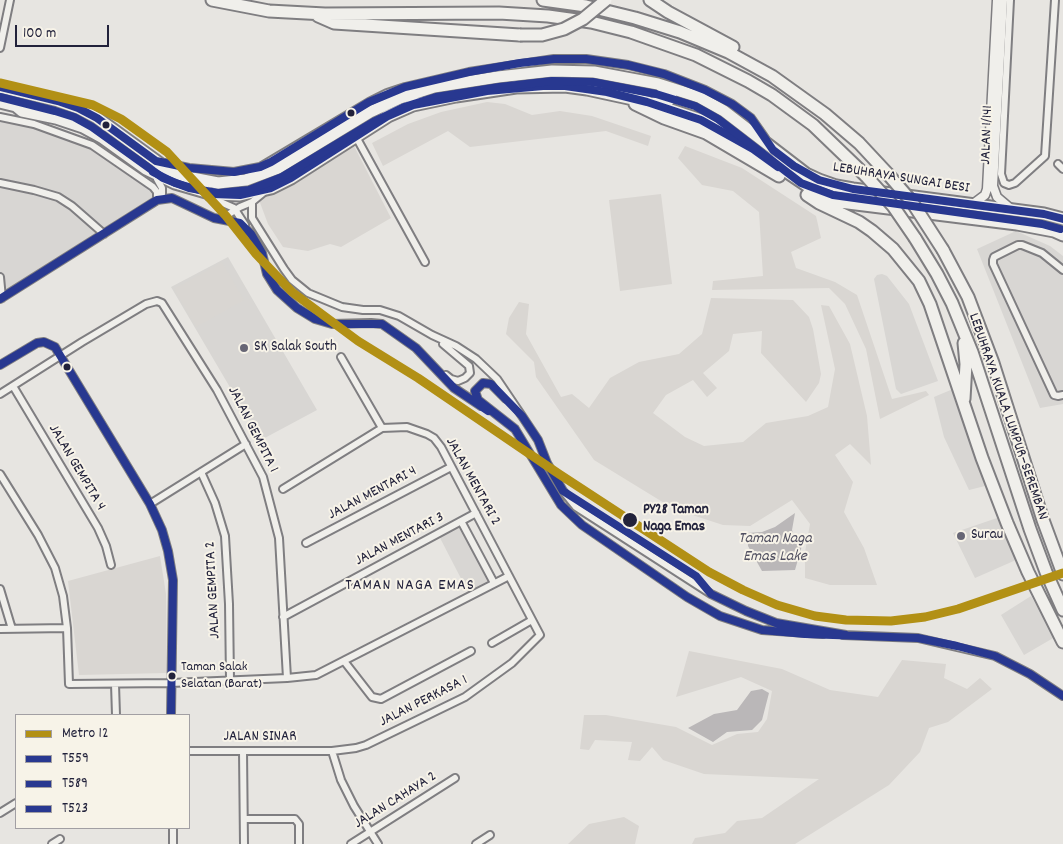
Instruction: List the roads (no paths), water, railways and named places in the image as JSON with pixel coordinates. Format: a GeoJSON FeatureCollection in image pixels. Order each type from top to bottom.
{"type":"FeatureCollection","features":[{"type":"Feature","properties":{"kind":"highway","name":"LEBUHRAYA KUALA LUMPUR–SEREMBAN"},"geometry":{"type":"LineString","coordinates":[[212,0],[269,11],[314,14],[471,12],[532,15],[591,22],[640,35],[723,67],[764,90],[813,125],[866,176],[892,206],[915,238],[937,274],[972,352],[1030,529],[1063,610]]}},
{"type":"Feature","properties":{"kind":"highway","name":"LEBUHRAYA KUALA LUMPUR–SEREMBAN"},"geometry":{"type":"LineString","coordinates":[[543,0],[610,11],[658,24],[704,42],[748,63],[772,76],[836,123],[859,143],[887,172],[912,202],[943,250],[968,297],[993,362],[1042,520],[1063,574]]}},
{"type":"Feature","properties":{"kind":"highway"},"geometry":{"type":"LineString","coordinates":[[314,14],[334,23],[520,35],[542,34],[564,29],[583,19],[606,0]]}},
{"type":"Feature","properties":{"kind":"highway"},"geometry":{"type":"LineString","coordinates":[[650,0],[736,49],[748,63]]}},
{"type":"Feature","properties":{"kind":"highway","name":"LEBUHRAYA SUNGAI BESI"},"geometry":{"type":"LineString","coordinates":[[0,88],[58,101],[78,108],[97,118],[156,162],[167,168],[192,178],[218,183],[246,180],[278,168],[370,112],[400,98],[434,88],[498,77],[552,71],[594,72],[680,89],[704,99],[730,115],[806,174],[836,186],[1044,214],[1063,219]]}},
{"type":"Feature","properties":{"kind":"highway"},"geometry":{"type":"LineString","coordinates":[[647,102],[664,104],[670,100],[669,91],[658,84]]}},
{"type":"Feature","properties":{"kind":"highway","name":"LEBUHRAYA SUNGAI BESI"},"geometry":{"type":"LineString","coordinates":[[1,109],[56,118],[83,127],[146,169],[175,183],[213,194],[240,195],[271,188],[291,178],[355,135],[388,116],[413,105],[516,87],[565,86],[647,102],[702,120],[753,149],[821,195],[840,202],[1017,224],[1054,231],[1063,235]]}},
{"type":"Feature","properties":{"kind":"highway"},"geometry":{"type":"LineString","coordinates":[[0,94],[52,106],[112,129]]}},
{"type":"Feature","properties":{"kind":"highway"},"geometry":{"type":"LineString","coordinates":[[620,96],[664,118],[706,134],[761,164],[819,203],[859,222],[883,239],[910,269],[926,293],[982,458],[1014,540],[1063,642]]}},
{"type":"Feature","properties":{"kind":"highway"},"geometry":{"type":"LineString","coordinates":[[702,120],[690,114],[686,110],[685,105],[693,99],[704,99]]}},
{"type":"Feature","properties":{"kind":"highway"},"geometry":{"type":"LineString","coordinates":[[962,328],[966,364],[964,403]]}},
{"type":"Feature","properties":{"kind":"street"},"geometry":{"type":"LineString","coordinates":[[0,48],[10,0]]}},
{"type":"Feature","properties":{"kind":"street","name":"JALAN 1/141"},"geometry":{"type":"LineString","coordinates":[[971,205],[980,200],[985,195],[987,189],[996,0]]}},
{"type":"Feature","properties":{"kind":"street","name":"JALAN 1/141"},"geometry":{"type":"LineString","coordinates":[[1003,0],[993,186],[997,197],[1014,210]]}},
{"type":"Feature","properties":{"kind":"street","name":"JALAN 1/141"},"geometry":{"type":"LineString","coordinates":[[1010,0],[1003,102],[1001,174],[1004,182],[1009,185],[1015,183],[1045,156],[1055,0]]}},
{"type":"Feature","properties":{"kind":"street"},"geometry":{"type":"LineString","coordinates":[[156,162],[188,168],[234,172],[260,167],[369,102],[405,87],[479,70],[520,63],[570,59],[586,59],[628,65],[664,74],[705,90],[732,104],[751,118],[774,150]]}},
{"type":"Feature","properties":{"kind":"street"},"geometry":{"type":"LineString","coordinates":[[1,109],[34,124],[92,145],[153,186],[157,192],[157,200]]}},
{"type":"Feature","properties":{"kind":"street"},"geometry":{"type":"LineString","coordinates":[[355,135],[425,262]]}},
{"type":"Feature","properties":{"kind":"street"},"geometry":{"type":"LineString","coordinates":[[0,277],[1,298],[157,200],[161,197],[163,191],[162,185],[146,169]]}},
{"type":"Feature","properties":{"kind":"street"},"geometry":{"type":"LineString","coordinates":[[157,179],[186,192],[227,204],[235,209],[262,253],[267,274],[277,290],[296,308],[315,319],[332,324],[382,324],[416,348],[451,379],[458,381],[465,378],[470,373],[470,366],[459,355],[432,335]]}},
{"type":"Feature","properties":{"kind":"street"},"geometry":{"type":"LineString","coordinates":[[0,183],[58,197],[72,206],[104,234]]}},
{"type":"Feature","properties":{"kind":"street"},"geometry":{"type":"LineString","coordinates":[[271,188],[258,196],[252,205],[252,218],[292,280],[308,293],[342,307],[380,310],[399,316],[456,346],[476,359],[497,379],[522,416],[538,440],[547,463],[563,491],[576,508],[711,594],[746,611],[776,623],[846,635]]}},
{"type":"Feature","properties":{"kind":"street"},"geometry":{"type":"LineString","coordinates":[[157,200],[172,198],[202,213],[240,223],[252,234]]}},
{"type":"Feature","properties":{"kind":"street"},"geometry":{"type":"LineString","coordinates":[[221,219],[235,209],[252,205]]}},
{"type":"Feature","properties":{"kind":"street"},"geometry":{"type":"LineString","coordinates":[[1063,270],[1042,253],[1022,245],[1010,249],[993,260],[993,264],[1054,395],[1063,395]]}},
{"type":"Feature","properties":{"kind":"street","name":"JALAN GEMPITA 1"},"geometry":{"type":"LineString","coordinates":[[60,357],[146,304],[157,301],[166,308],[217,390],[263,477],[279,538],[287,678]]}},
{"type":"Feature","properties":{"kind":"street"},"geometry":{"type":"LineString","coordinates":[[0,365],[37,343],[44,342],[54,348],[150,504],[162,530],[173,580],[171,714]]}},
{"type":"Feature","properties":{"kind":"street"},"geometry":{"type":"LineString","coordinates":[[0,394],[60,357]]}},
{"type":"Feature","properties":{"kind":"street"},"geometry":{"type":"LineString","coordinates":[[283,489],[382,428],[341,357]]}},
{"type":"Feature","properties":{"kind":"street"},"geometry":{"type":"LineString","coordinates":[[430,361],[454,388],[515,429]]}},
{"type":"Feature","properties":{"kind":"street"},"geometry":{"type":"LineString","coordinates":[[522,416],[491,384],[483,383],[475,391],[478,400],[515,429],[561,506],[582,525],[687,597],[720,616],[762,630],[804,634],[918,638],[995,656],[1030,674],[1063,696]]}},
{"type":"Feature","properties":{"kind":"street","name":"JALAN GEMPITA 4"},"geometry":{"type":"LineString","coordinates":[[13,386],[98,528],[106,546],[111,565]]}},
{"type":"Feature","properties":{"kind":"street","name":"JALAN MENTARI 2"},"geometry":{"type":"LineString","coordinates":[[382,428],[400,426],[422,431],[434,438],[441,447],[540,635]]}},
{"type":"Feature","properties":{"kind":"street"},"geometry":{"type":"LineString","coordinates":[[150,504],[246,444]]}},
{"type":"Feature","properties":{"kind":"street","name":"JALAN MENTARI 4"},"geometry":{"type":"LineString","coordinates":[[306,543],[451,467]]}},
{"type":"Feature","properties":{"kind":"street","name":"JALAN GEMPITA 2"},"geometry":{"type":"LineString","coordinates":[[201,472],[215,503],[225,536],[230,680]]}},
{"type":"Feature","properties":{"kind":"street"},"geometry":{"type":"LineString","coordinates":[[0,474],[38,535],[52,563],[62,596],[67,628],[69,684],[171,683],[316,676],[509,576]]}},
{"type":"Feature","properties":{"kind":"street","name":"JALAN MENTARI 3"},"geometry":{"type":"LineString","coordinates":[[283,617],[476,513]]}},
{"type":"Feature","properties":{"kind":"street"},"geometry":{"type":"LineString","coordinates":[[461,521],[494,583]]}},
{"type":"Feature","properties":{"kind":"street"},"geometry":{"type":"LineString","coordinates":[[0,589],[12,629]]}},
{"type":"Feature","properties":{"kind":"street"},"geometry":{"type":"LineString","coordinates":[[492,643],[532,620]]}},
{"type":"Feature","properties":{"kind":"street"},"geometry":{"type":"LineString","coordinates":[[0,629],[67,628]]}},
{"type":"Feature","properties":{"kind":"street","name":"JALAN PERKASA 1"},"geometry":{"type":"LineString","coordinates":[[332,751],[366,745],[466,697],[512,663],[540,635]]}},
{"type":"Feature","properties":{"kind":"street"},"geometry":{"type":"LineString","coordinates":[[344,661],[372,697],[381,699],[471,651]]}},
{"type":"Feature","properties":{"kind":"street"},"geometry":{"type":"LineString","coordinates":[[115,684],[116,714]]}},
{"type":"Feature","properties":{"kind":"street","name":"JALAN SINAR"},"geometry":{"type":"LineString","coordinates":[[190,751],[332,751]]}},
{"type":"Feature","properties":{"kind":"street"},"geometry":{"type":"LineString","coordinates":[[242,751],[244,844]]}},
{"type":"Feature","properties":{"kind":"street"},"geometry":{"type":"LineString","coordinates":[[332,751],[341,780],[354,806],[378,844]]}},
{"type":"Feature","properties":{"kind":"street","name":"JALAN CAHAYA 2"},"geometry":{"type":"LineString","coordinates":[[351,844],[455,778]]}},
{"type":"Feature","properties":{"kind":"street"},"geometry":{"type":"LineString","coordinates":[[0,814],[15,804]]}},
{"type":"Feature","properties":{"kind":"street"},"geometry":{"type":"LineString","coordinates":[[244,819],[293,818],[299,824],[300,844]]}},
{"type":"Feature","properties":{"kind":"street"},"geometry":{"type":"LineString","coordinates":[[173,829],[173,844]]}},
{"type":"Feature","properties":{"kind":"street"},"geometry":{"type":"LineString","coordinates":[[476,844],[490,835]]}},
{"type":"Feature","properties":{"kind":"street"},"geometry":{"type":"LineString","coordinates":[[52,844],[60,839]]}},
{"type":"Feature","properties":{"kind":"water","name":"Taman Naga Emas Lake"},"geometry":{"type":"Polygon","coordinates":[[[795,513],[792,530],[796,542],[803,542],[795,570],[762,571],[748,546],[747,533],[762,532],[775,527],[795,513]]]}},
{"type":"Feature","properties":{"kind":"water"},"geometry":{"type":"Polygon","coordinates":[[[762,689],[769,693],[762,720],[752,730],[727,732],[713,742],[688,728],[714,714],[737,710],[751,691],[762,689]]]}},
{"type":"Feature","properties":{"kind":"metro line","name":"12"},"geometry":{"type":"LineString","coordinates":[[0,83],[93,105],[121,119],[167,152],[226,216],[256,254],[292,292],[358,341],[418,378],[559,474],[709,572],[743,590],[777,605],[815,616],[846,620],[891,621],[925,617],[958,609],[1063,573]]}},
{"type":"Feature","properties":{"kind":"place","name":"SK Salak South"},"geometry":{"type":"Point","coordinates":[244,348]}},
{"type":"Feature","properties":{"kind":"place","name":"PY28 Taman Naga Emas"},"geometry":{"type":"Point","coordinates":[630,520]}},
{"type":"Feature","properties":{"kind":"place","name":"Surau"},"geometry":{"type":"Point","coordinates":[961,536]}},
{"type":"Feature","properties":{"kind":"place","name":"Taman Salak Selatan (Barat)"},"geometry":{"type":"Point","coordinates":[172,676]}},
{"type":"Feature","properties":{"kind":"district","name":"TAMAN NAGA EMAS"},"geometry":{"type":"Point","coordinates":[410,587]}}]}
